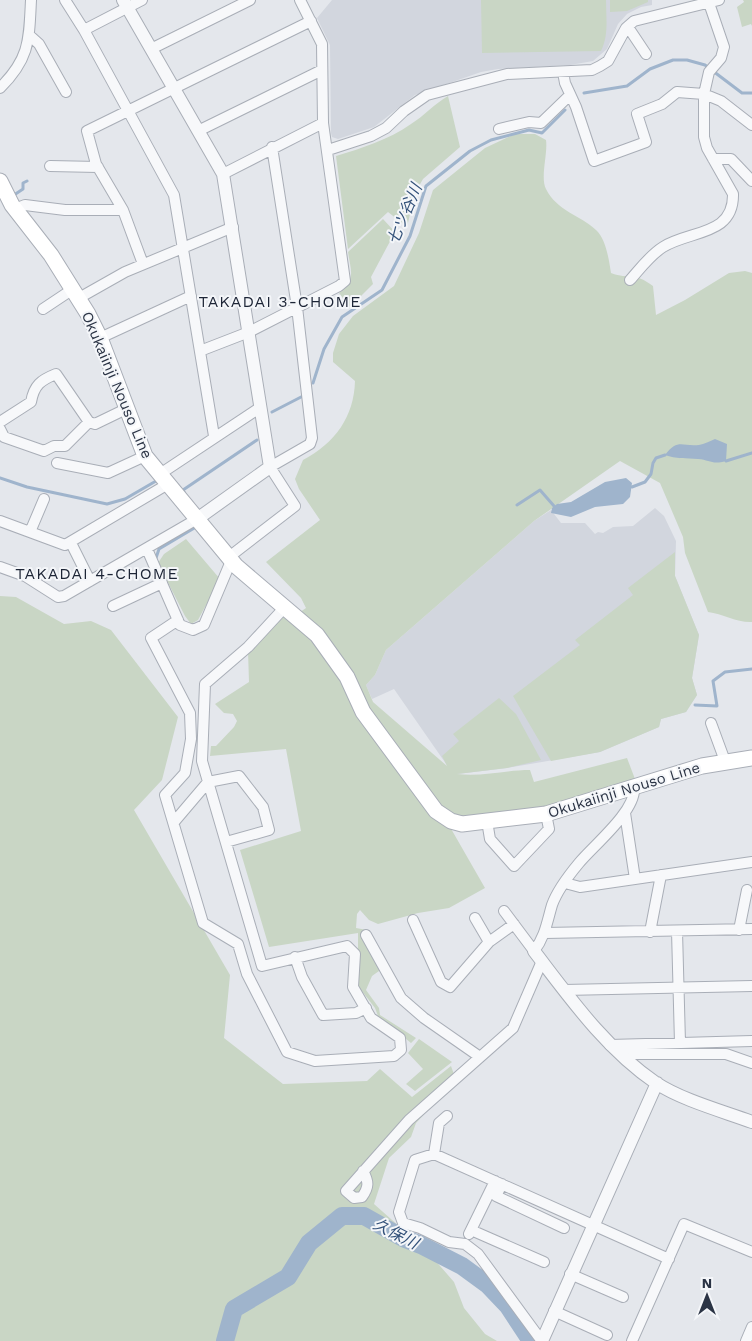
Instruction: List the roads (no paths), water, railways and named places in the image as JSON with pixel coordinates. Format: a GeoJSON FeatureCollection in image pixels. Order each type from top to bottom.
{"type":"FeatureCollection","features":[{"type":"Feature","properties":{"kind":"main road","name":"Okukaiinji Nouso Line"},"geometry":{"type":"LineString","coordinates":[[0,181],[15,209],[51,255],[76,294],[100,338],[144,456],[230,559],[317,635],[347,677],[363,712],[436,811],[452,821],[462,824],[546,814],[634,788],[666,776],[725,761],[752,758]]}},
{"type":"Feature","properties":{"kind":"street"},"geometry":{"type":"LineString","coordinates":[[0,88],[16,72],[26,53],[31,0]]}},
{"type":"Feature","properties":{"kind":"street"},"geometry":{"type":"LineString","coordinates":[[64,0],[84,30],[174,195],[214,436]]}},
{"type":"Feature","properties":{"kind":"street"},"geometry":{"type":"LineString","coordinates":[[84,30],[125,4],[142,0]]}},
{"type":"Feature","properties":{"kind":"street"},"geometry":{"type":"LineString","coordinates":[[151,49],[250,0]]}},
{"type":"Feature","properties":{"kind":"street"},"geometry":{"type":"LineString","coordinates":[[200,351],[249,332],[339,286],[345,281],[323,123],[322,44],[300,0]]}},
{"type":"Feature","properties":{"kind":"street"},"geometry":{"type":"LineString","coordinates":[[328,150],[371,136],[386,128],[404,111],[427,95],[506,74],[592,70],[608,61],[634,20],[714,1],[724,47],[723,53],[712,68],[704,94],[704,138],[733,194],[733,202],[725,219],[719,226],[678,239],[661,248],[630,280]]}},
{"type":"Feature","properties":{"kind":"street"},"geometry":{"type":"LineString","coordinates":[[125,4],[223,174],[233,227],[270,468],[295,506],[230,559],[204,625],[193,630],[180,625],[147,549]]}},
{"type":"Feature","properties":{"kind":"street"},"geometry":{"type":"LineString","coordinates":[[143,264],[123,210],[98,167],[87,132],[311,21]]}},
{"type":"Feature","properties":{"kind":"street"},"geometry":{"type":"LineString","coordinates":[[628,27],[646,54]]}},
{"type":"Feature","properties":{"kind":"street"},"geometry":{"type":"LineString","coordinates":[[29,35],[39,44],[66,92]]}},
{"type":"Feature","properties":{"kind":"street"},"geometry":{"type":"LineString","coordinates":[[198,131],[322,70]]}},
{"type":"Feature","properties":{"kind":"street"},"geometry":{"type":"LineString","coordinates":[[563,72],[594,161],[646,142],[637,114],[662,104],[677,92],[704,94],[720,100],[752,126]]}},
{"type":"Feature","properties":{"kind":"street"},"geometry":{"type":"LineString","coordinates":[[499,129],[529,122],[541,123],[573,101]]}},
{"type":"Feature","properties":{"kind":"street"},"geometry":{"type":"LineString","coordinates":[[223,174],[272,147],[323,123]]}},
{"type":"Feature","properties":{"kind":"street"},"geometry":{"type":"LineString","coordinates":[[0,567],[25,576],[58,597],[90,581],[197,519],[270,468],[310,444],[312,438],[297,307],[272,147]]}},
{"type":"Feature","properties":{"kind":"street"},"geometry":{"type":"LineString","coordinates":[[713,158],[731,158],[752,181]]}},
{"type":"Feature","properties":{"kind":"street"},"geometry":{"type":"LineString","coordinates":[[50,166],[98,167]]}},
{"type":"Feature","properties":{"kind":"street"},"geometry":{"type":"LineString","coordinates":[[15,209],[25,205],[65,210],[123,210]]}},
{"type":"Feature","properties":{"kind":"street"},"geometry":{"type":"LineString","coordinates":[[43,309],[143,264],[233,227]]}},
{"type":"Feature","properties":{"kind":"street"},"geometry":{"type":"LineString","coordinates":[[100,338],[191,296]]}},
{"type":"Feature","properties":{"kind":"street"},"geometry":{"type":"LineString","coordinates":[[0,422],[31,402],[33,390],[40,381],[56,374],[89,422],[95,424],[126,408]]}},
{"type":"Feature","properties":{"kind":"street"},"geometry":{"type":"LineString","coordinates":[[0,521],[65,545],[71,544],[164,479],[214,436],[261,407]]}},
{"type":"Feature","properties":{"kind":"street"},"geometry":{"type":"LineString","coordinates":[[0,429],[4,437],[44,451],[54,446],[65,446],[89,422]]}},
{"type":"Feature","properties":{"kind":"street"},"geometry":{"type":"LineString","coordinates":[[57,463],[108,473],[144,456]]}},
{"type":"Feature","properties":{"kind":"street"},"geometry":{"type":"LineString","coordinates":[[30,532],[44,499]]}},
{"type":"Feature","properties":{"kind":"street"},"geometry":{"type":"LineString","coordinates":[[71,544],[90,581]]}},
{"type":"Feature","properties":{"kind":"street"},"geometry":{"type":"LineString","coordinates":[[113,606],[162,583]]}},
{"type":"Feature","properties":{"kind":"street"},"geometry":{"type":"LineString","coordinates":[[178,620],[150,638],[190,713],[191,739],[185,773],[165,795],[203,923],[238,944],[246,974],[287,1052],[315,1061],[394,1056],[401,1050],[400,1038],[371,1018],[353,987],[355,954],[347,946],[262,966],[202,761],[205,684],[248,647],[286,607]]}},
{"type":"Feature","properties":{"kind":"street"},"geometry":{"type":"LineString","coordinates":[[711,724],[725,761]]}},
{"type":"Feature","properties":{"kind":"street"},"geometry":{"type":"LineString","coordinates":[[174,822],[208,782],[239,776],[263,807],[269,830],[226,842]]}},
{"type":"Feature","properties":{"kind":"street"},"geometry":{"type":"LineString","coordinates":[[363,1171],[409,1120],[513,1028],[538,956],[553,903],[578,864],[625,812],[635,796],[634,788]]}},
{"type":"Feature","properties":{"kind":"street"},"geometry":{"type":"LineString","coordinates":[[625,812],[635,879]]}},
{"type":"Feature","properties":{"kind":"street"},"geometry":{"type":"LineString","coordinates":[[488,821],[490,839],[514,866],[549,828],[546,814]]}},
{"type":"Feature","properties":{"kind":"street"},"geometry":{"type":"LineString","coordinates":[[565,884],[580,887],[752,862]]}},
{"type":"Feature","properties":{"kind":"street"},"geometry":{"type":"LineString","coordinates":[[650,932],[660,875]]}},
{"type":"Feature","properties":{"kind":"street"},"geometry":{"type":"LineString","coordinates":[[740,930],[747,890]]}},
{"type":"Feature","properties":{"kind":"street"},"geometry":{"type":"LineString","coordinates":[[504,911],[564,990],[610,1045],[657,1083],[696,1101],[752,1122]]}},
{"type":"Feature","properties":{"kind":"street"},"geometry":{"type":"LineString","coordinates":[[475,918],[489,942]]}},
{"type":"Feature","properties":{"kind":"street"},"geometry":{"type":"LineString","coordinates":[[413,920],[441,982],[450,987],[489,942],[514,924]]}},
{"type":"Feature","properties":{"kind":"street"},"geometry":{"type":"LineString","coordinates":[[545,933],[752,929]]}},
{"type":"Feature","properties":{"kind":"street"},"geometry":{"type":"LineString","coordinates":[[678,931],[680,1043]]}},
{"type":"Feature","properties":{"kind":"street"},"geometry":{"type":"LineString","coordinates":[[366,935],[401,998],[424,1018],[480,1057]]}},
{"type":"Feature","properties":{"kind":"street"},"geometry":{"type":"LineString","coordinates":[[296,958],[302,977],[323,1015],[356,1013],[366,1008]]}},
{"type":"Feature","properties":{"kind":"street"},"geometry":{"type":"LineString","coordinates":[[564,990],[752,986]]}},
{"type":"Feature","properties":{"kind":"street"},"geometry":{"type":"LineString","coordinates":[[610,1045],[752,1041]]}},
{"type":"Feature","properties":{"kind":"street"},"geometry":{"type":"LineString","coordinates":[[622,1054],[726,1054],[752,1063]]}},
{"type":"Feature","properties":{"kind":"street"},"geometry":{"type":"LineString","coordinates":[[657,1083],[593,1225],[570,1274],[541,1340],[478,1254],[465,1244],[450,1242],[420,1228],[403,1223],[399,1212],[415,1160],[434,1154],[498,1183],[593,1225],[669,1259]]}},
{"type":"Feature","properties":{"kind":"street"},"geometry":{"type":"LineString","coordinates":[[434,1154],[439,1123],[447,1116]]}},
{"type":"Feature","properties":{"kind":"street"},"geometry":{"type":"LineString","coordinates":[[498,1183],[496,1196],[564,1228]]}},
{"type":"Feature","properties":{"kind":"street"},"geometry":{"type":"LineString","coordinates":[[465,1244],[498,1183]]}},
{"type":"Feature","properties":{"kind":"street"},"geometry":{"type":"LineString","coordinates":[[632,1341],[684,1224],[752,1252]]}},
{"type":"Feature","properties":{"kind":"street"},"geometry":{"type":"LineString","coordinates":[[471,1230],[544,1262]]}},
{"type":"Feature","properties":{"kind":"street"},"geometry":{"type":"LineString","coordinates":[[570,1274],[623,1297]]}},
{"type":"Feature","properties":{"kind":"street"},"geometry":{"type":"LineString","coordinates":[[554,1311],[607,1335]]}},
{"type":"Feature","properties":{"kind":"street"},"geometry":{"type":"LineString","coordinates":[[746,1341],[752,1327]]}},
{"type":"Feature","properties":{"kind":"water"},"geometry":{"type":"Polygon","coordinates":[[[715,439],[727,444],[726,461],[714,462],[665,455],[673,447],[680,444],[699,445],[715,439]]]}},
{"type":"Feature","properties":{"kind":"water"},"geometry":{"type":"Polygon","coordinates":[[[626,478],[632,483],[630,497],[623,504],[595,507],[571,517],[551,513],[552,508],[557,504],[571,502],[605,482],[626,478]]]}},
{"type":"Feature","properties":{"kind":"waterway","name":"七ツ谷川"},"geometry":{"type":"LineString","coordinates":[[584,93],[627,86],[650,69],[673,60],[687,60],[705,65],[742,93],[752,93]]}},
{"type":"Feature","properties":{"kind":"waterway","name":"七ツ谷川"},"geometry":{"type":"LineString","coordinates":[[313,383],[324,349],[342,317],[382,290],[410,236],[426,186],[470,151],[491,140],[529,130],[542,133],[565,110]]}},
{"type":"Feature","properties":{"kind":"waterway"},"geometry":{"type":"LineString","coordinates":[[14,195],[23,189],[23,183],[27,181]]}},
{"type":"Feature","properties":{"kind":"waterway","name":"七ツ谷川"},"geometry":{"type":"LineString","coordinates":[[272,412],[303,396]]}},
{"type":"Feature","properties":{"kind":"waterway","name":"七ツ谷川"},"geometry":{"type":"LineString","coordinates":[[184,492],[183,490],[257,440]]}},
{"type":"Feature","properties":{"kind":"waterway"},"geometry":{"type":"LineString","coordinates":[[726,461],[752,453]]}},
{"type":"Feature","properties":{"kind":"waterway"},"geometry":{"type":"LineString","coordinates":[[632,487],[645,482],[651,474],[656,458],[665,455]]}},
{"type":"Feature","properties":{"kind":"waterway"},"geometry":{"type":"LineString","coordinates":[[0,478],[27,487],[107,504],[125,499],[156,481]]}},
{"type":"Feature","properties":{"kind":"waterway"},"geometry":{"type":"LineString","coordinates":[[517,505],[540,490],[554,506]]}},
{"type":"Feature","properties":{"kind":"waterway"},"geometry":{"type":"LineString","coordinates":[[155,561],[159,549],[196,527]]}},
{"type":"Feature","properties":{"kind":"waterway"},"geometry":{"type":"LineString","coordinates":[[695,705],[717,706],[713,681],[725,672],[752,669]]}},
{"type":"Feature","properties":{"kind":"waterway","name":"久保川"},"geometry":{"type":"LineString","coordinates":[[225,1341],[234,1309],[288,1277],[309,1243],[342,1216],[364,1216],[403,1238],[462,1266],[488,1285],[508,1306],[531,1341]]}},
{"type":"Feature","properties":{"kind":"district","name":"TAKADAI 3-CHOME"},"geometry":{"type":"Point","coordinates":[280,301]}},
{"type":"Feature","properties":{"kind":"district","name":"TAKADAI 4-CHOME"},"geometry":{"type":"Point","coordinates":[97,573]}}]}
